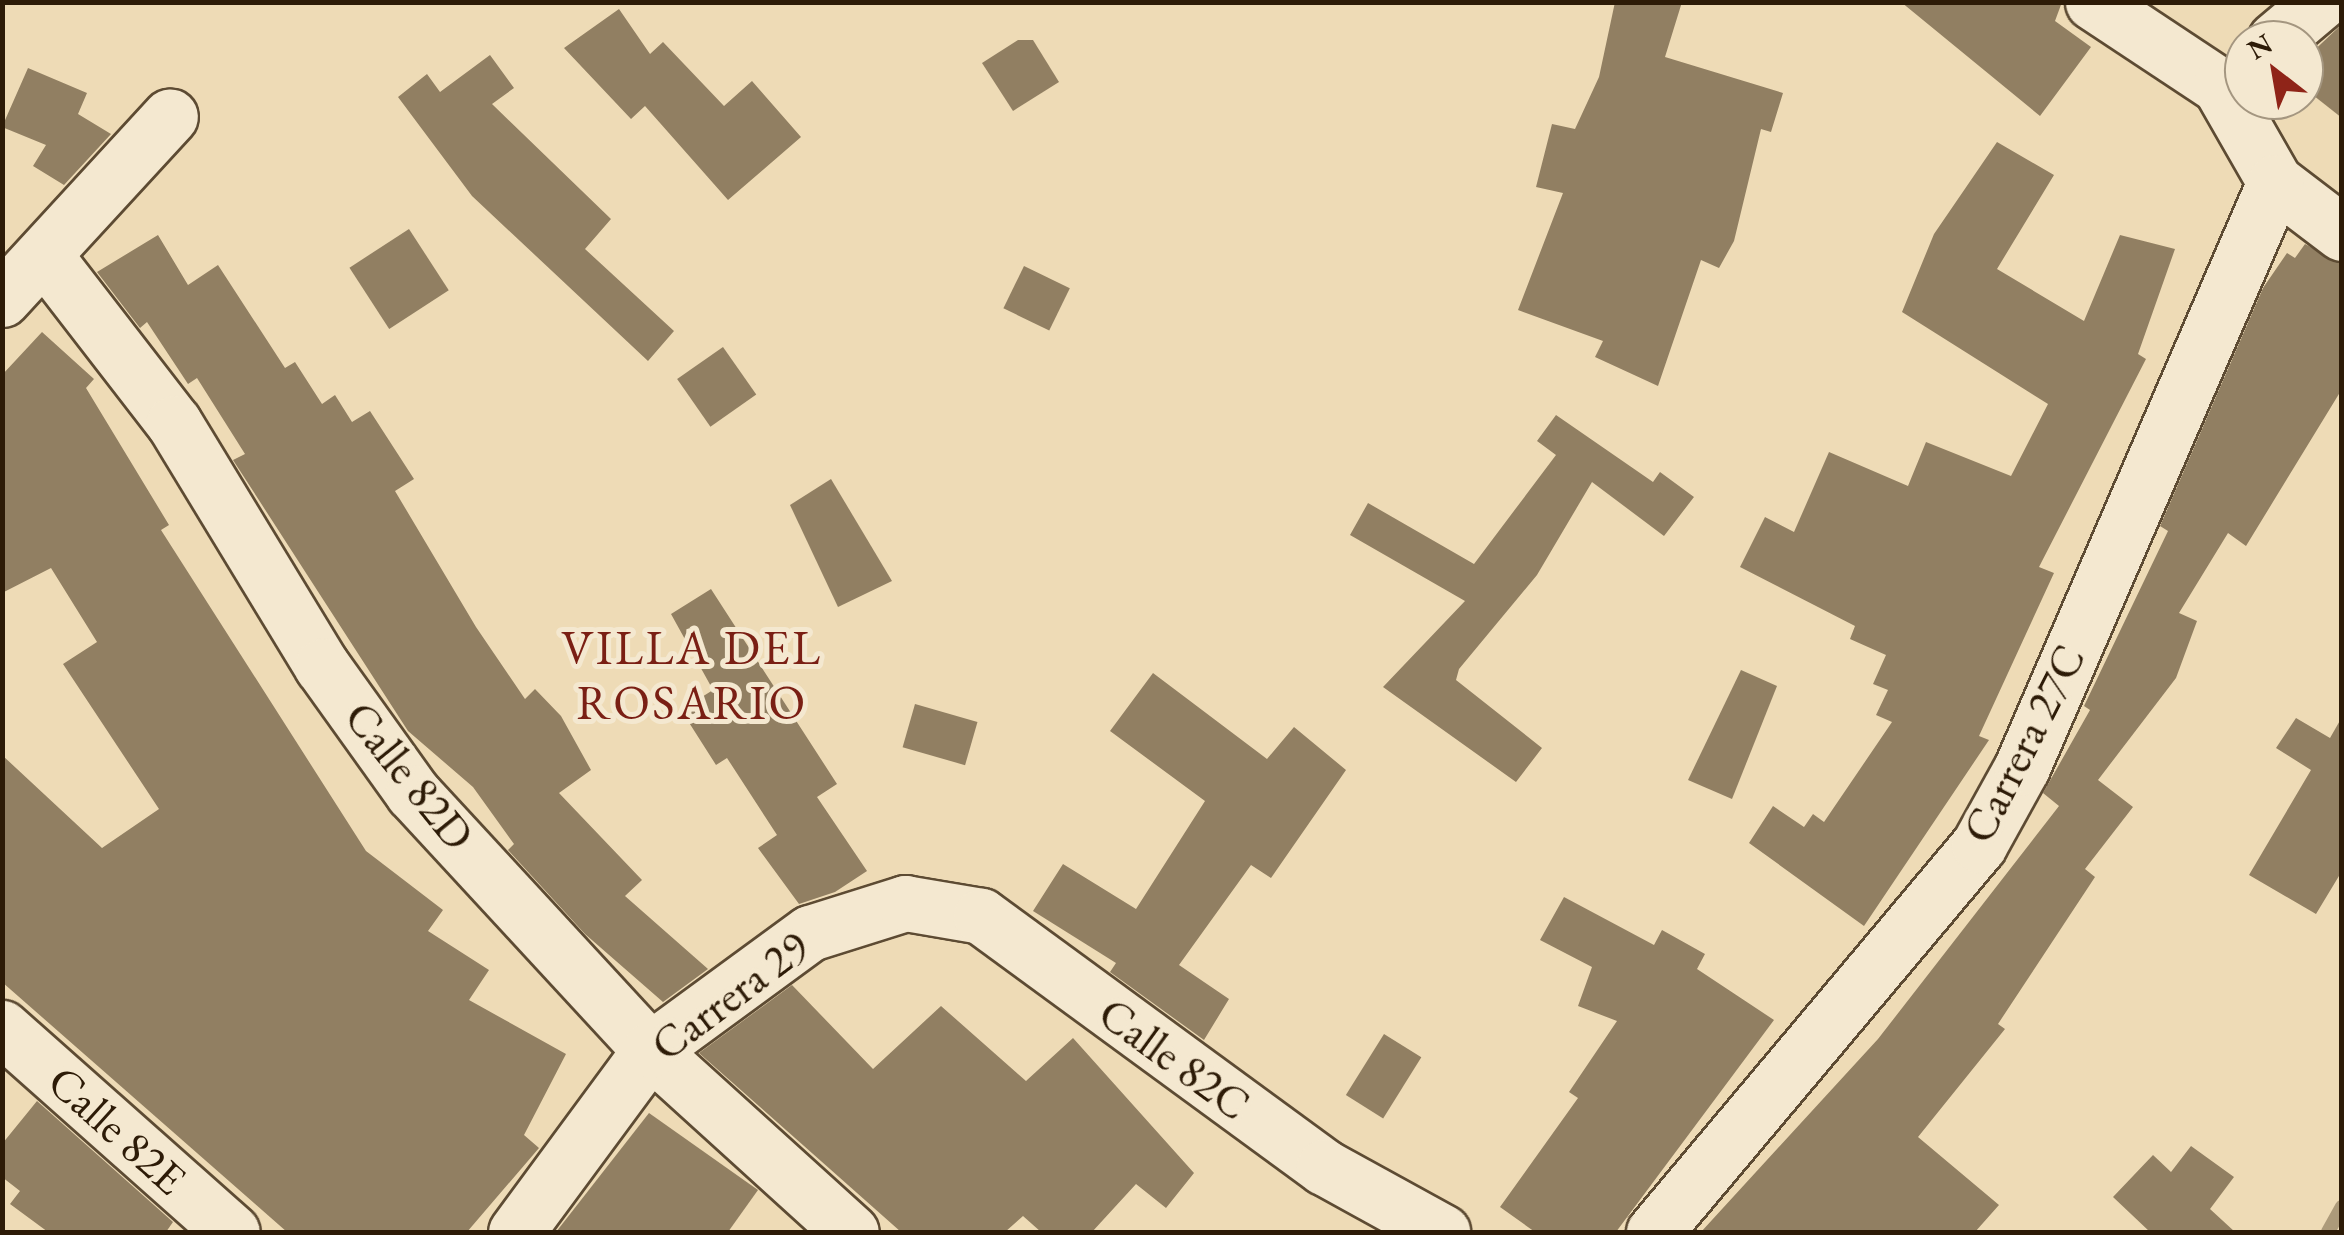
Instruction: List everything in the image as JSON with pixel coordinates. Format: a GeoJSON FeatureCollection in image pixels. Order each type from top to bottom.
{"type":"FeatureCollection","features":[{"type":"Feature","properties":{"kind":"street"},"geometry":{"type":"LineString","coordinates":[[2093,2],[2224,72]]}},
{"type":"Feature","properties":{"kind":"street"},"geometry":{"type":"LineString","coordinates":[[2299,20],[2320,2]]}},
{"type":"Feature","properties":{"kind":"street"},"geometry":{"type":"LineString","coordinates":[[2,298],[170,116]]}},
{"type":"Feature","properties":{"kind":"street"},"geometry":{"type":"LineString","coordinates":[[2249,120],[2274,182],[2342,233]]}},
{"type":"Feature","properties":{"kind":"street","name":"Carrera 27C"},"geometry":{"type":"LineString","coordinates":[[1654,1232],[1978,846],[2022,768],[2274,182]]}},
{"type":"Feature","properties":{"kind":"street","name":"Calle 82D"},"geometry":{"type":"LineString","coordinates":[[44,255],[174,423],[322,666],[413,793],[650,1050],[852,1232]]}},
{"type":"Feature","properties":{"kind":"street","name":"Carrera 29"},"geometry":{"type":"LineString","coordinates":[[516,1232],[650,1050],[810,932],[905,902]]}},
{"type":"Feature","properties":{"kind":"street","name":"Calle 82C"},"geometry":{"type":"LineString","coordinates":[[905,902],[981,916],[1324,1167],[1442,1232]]}},
{"type":"Feature","properties":{"kind":"street","name":"Calle 82E"},"geometry":{"type":"LineString","coordinates":[[2,1028],[232,1232]]}},
{"type":"Feature","properties":{"kind":"building"},"geometry":{"type":"Polygon","coordinates":[[[1615,2],[1682,2],[1665,57],[1783,93],[1771,132],[1761,129],[1734,241],[1719,268],[1701,260],[1658,386],[1595,357],[1603,341],[1518,310],[1563,193],[1536,187],[1552,124],[1575,129],[1599,77],[1615,2]]]}},
{"type":"Feature","properties":{"kind":"building"},"geometry":{"type":"Polygon","coordinates":[[[1901,2],[2062,2],[2055,21],[2091,47],[2040,116],[1901,2]]]}},
{"type":"Feature","properties":{"kind":"building"},"geometry":{"type":"Polygon","coordinates":[[[619,9],[650,54],[663,42],[724,106],[752,81],[801,137],[728,200],[645,106],[631,119],[564,48],[619,9]]]}},
{"type":"Feature","properties":{"kind":"building"},"geometry":{"type":"Polygon","coordinates":[[[2342,24],[2342,118],[2324,104],[2324,41],[2342,24]]]}},
{"type":"Feature","properties":{"kind":"building"},"geometry":{"type":"Polygon","coordinates":[[[1018,40],[1033,40],[1059,82],[1013,111],[982,63],[1018,40]]]}},
{"type":"Feature","properties":{"kind":"building"},"geometry":{"type":"Polygon","coordinates":[[[490,55],[514,88],[492,104],[611,219],[585,249],[674,331],[648,361],[472,196],[398,97],[427,74],[440,92],[490,55]]]}},
{"type":"Feature","properties":{"kind":"building"},"geometry":{"type":"Polygon","coordinates":[[[28,68],[87,93],[78,114],[111,134],[64,185],[33,166],[46,145],[2,127],[28,68]]]}},
{"type":"Feature","properties":{"kind":"building"},"geometry":{"type":"Polygon","coordinates":[[[1997,142],[2054,175],[1997,269],[2084,321],[2120,235],[2175,249],[2138,354],[2146,359],[2039,567],[2054,573],[1979,736],[1989,740],[1864,926],[1749,843],[1773,806],[1804,827],[1813,814],[1824,822],[1892,722],[1876,715],[1888,690],[1873,684],[1886,655],[1850,639],[1855,626],[1740,567],[1765,517],[1794,532],[1829,452],[1908,486],[1926,442],[2011,476],[2048,404],[1902,312],[1934,234],[1997,142]]]}},
{"type":"Feature","properties":{"kind":"building"},"geometry":{"type":"Polygon","coordinates":[[[409,229],[449,290],[389,329],[349,268],[409,229]]]}},
{"type":"Feature","properties":{"kind":"building"},"geometry":{"type":"Polygon","coordinates":[[[158,235],[188,285],[218,265],[285,368],[295,362],[322,404],[335,395],[352,422],[370,411],[414,479],[395,491],[476,627],[525,699],[535,689],[561,716],[591,770],[559,793],[642,880],[625,896],[708,969],[663,1002],[585,934],[508,850],[514,844],[473,787],[408,731],[233,460],[245,454],[197,378],[188,384],[147,322],[140,328],[97,272],[158,235]]]}},
{"type":"Feature","properties":{"kind":"building"},"geometry":{"type":"Polygon","coordinates":[[[2305,244],[2342,264],[2342,389],[2246,546],[2228,533],[2179,613],[2197,621],[2176,678],[2098,780],[2133,807],[2085,869],[2095,877],[1998,1024],[2005,1029],[1918,1137],[1999,1205],[1975,1232],[1701,1232],[1878,1039],[2059,806],[2043,793],[2090,710],[2084,706],[2168,531],[2160,526],[2263,288],[2287,253],[2295,258],[2305,244]]]}},
{"type":"Feature","properties":{"kind":"building"},"geometry":{"type":"Polygon","coordinates":[[[1024,266],[1070,288],[1049,331],[1003,308],[1024,266]]]}},
{"type":"Feature","properties":{"kind":"building"},"geometry":{"type":"Polygon","coordinates":[[[42,332],[94,379],[86,388],[169,525],[161,530],[366,851],[443,910],[428,931],[489,970],[469,1000],[566,1054],[524,1135],[539,1148],[467,1232],[287,1232],[2,982],[2,755],[102,848],[159,809],[63,664],[97,642],[51,568],[2,593],[2,375],[42,332]]]}},
{"type":"Feature","properties":{"kind":"building"},"geometry":{"type":"Polygon","coordinates":[[[723,347],[756,395],[710,427],[677,379],[723,347]]]}},
{"type":"Feature","properties":{"kind":"building"},"geometry":{"type":"Polygon","coordinates":[[[1556,415],[1653,482],[1660,472],[1694,497],[1664,536],[1592,482],[1537,575],[1459,669],[1456,680],[1542,748],[1516,782],[1383,687],[1465,601],[1350,535],[1368,503],[1474,564],[1556,455],[1537,441],[1556,415]]]}},
{"type":"Feature","properties":{"kind":"building"},"geometry":{"type":"Polygon","coordinates":[[[831,479],[892,581],[838,607],[790,505],[831,479]]]}},
{"type":"Feature","properties":{"kind":"building"},"geometry":{"type":"Polygon","coordinates":[[[711,589],[837,784],[817,797],[867,871],[835,892],[799,904],[758,848],[777,835],[727,758],[716,765],[681,710],[713,690],[671,614],[711,589]]]}},
{"type":"Feature","properties":{"kind":"building"},"geometry":{"type":"Polygon","coordinates":[[[1741,670],[1777,686],[1732,799],[1688,780],[1741,670]]]}},
{"type":"Feature","properties":{"kind":"building"},"geometry":{"type":"Polygon","coordinates":[[[1153,673],[1267,759],[1294,727],[1346,770],[1271,878],[1251,865],[1179,965],[1229,999],[1204,1040],[1110,972],[1116,963],[1033,911],[1063,864],[1136,909],[1205,801],[1110,731],[1153,673]]]}},
{"type":"Feature","properties":{"kind":"building"},"geometry":{"type":"Polygon","coordinates":[[[915,704],[977,722],[965,765],[903,747],[915,704]]]}},
{"type":"Feature","properties":{"kind":"building"},"geometry":{"type":"Polygon","coordinates":[[[2342,717],[2342,871],[2316,914],[2249,875],[2311,770],[2276,748],[2296,718],[2330,738],[2342,717]]]}},
{"type":"Feature","properties":{"kind":"building"},"geometry":{"type":"Polygon","coordinates":[[[1564,897],[1654,945],[1662,930],[1705,954],[1697,969],[1774,1020],[1616,1232],[1535,1232],[1500,1207],[1578,1098],[1569,1092],[1617,1021],[1578,1006],[1592,967],[1540,940],[1564,897]]]}},
{"type":"Feature","properties":{"kind":"building"},"geometry":{"type":"Polygon","coordinates":[[[792,985],[873,1069],[941,1006],[1026,1081],[1073,1038],[1194,1173],[1166,1208],[1136,1184],[1092,1232],[1041,1232],[1023,1216],[1005,1232],[901,1232],[699,1053],[792,985]]]}},
{"type":"Feature","properties":{"kind":"building"},"geometry":{"type":"Polygon","coordinates":[[[1384,1034],[1421,1057],[1383,1118],[1346,1095],[1384,1034]]]}},
{"type":"Feature","properties":{"kind":"building"},"geometry":{"type":"Polygon","coordinates":[[[37,1101],[173,1222],[166,1232],[48,1232],[10,1204],[20,1191],[2,1177],[2,1144],[37,1101]]]}},
{"type":"Feature","properties":{"kind":"building"},"geometry":{"type":"Polygon","coordinates":[[[649,1113],[758,1190],[728,1232],[556,1232],[649,1113]]]}},
{"type":"Feature","properties":{"kind":"building"},"geometry":{"type":"Polygon","coordinates":[[[2191,1146],[2234,1177],[2210,1209],[2235,1232],[2150,1232],[2113,1197],[2153,1155],[2171,1172],[2191,1146]]]}},
{"type":"Feature","properties":{"kind":"waterway"},"geometry":{"type":"LineString","coordinates":[[2328,1232],[2342,1207]]}},
{"type":"Feature","properties":{"kind":"district","name":"VILLA DEL ROSARIO"},"geometry":{"type":"Point","coordinates":[692,674]}}]}
